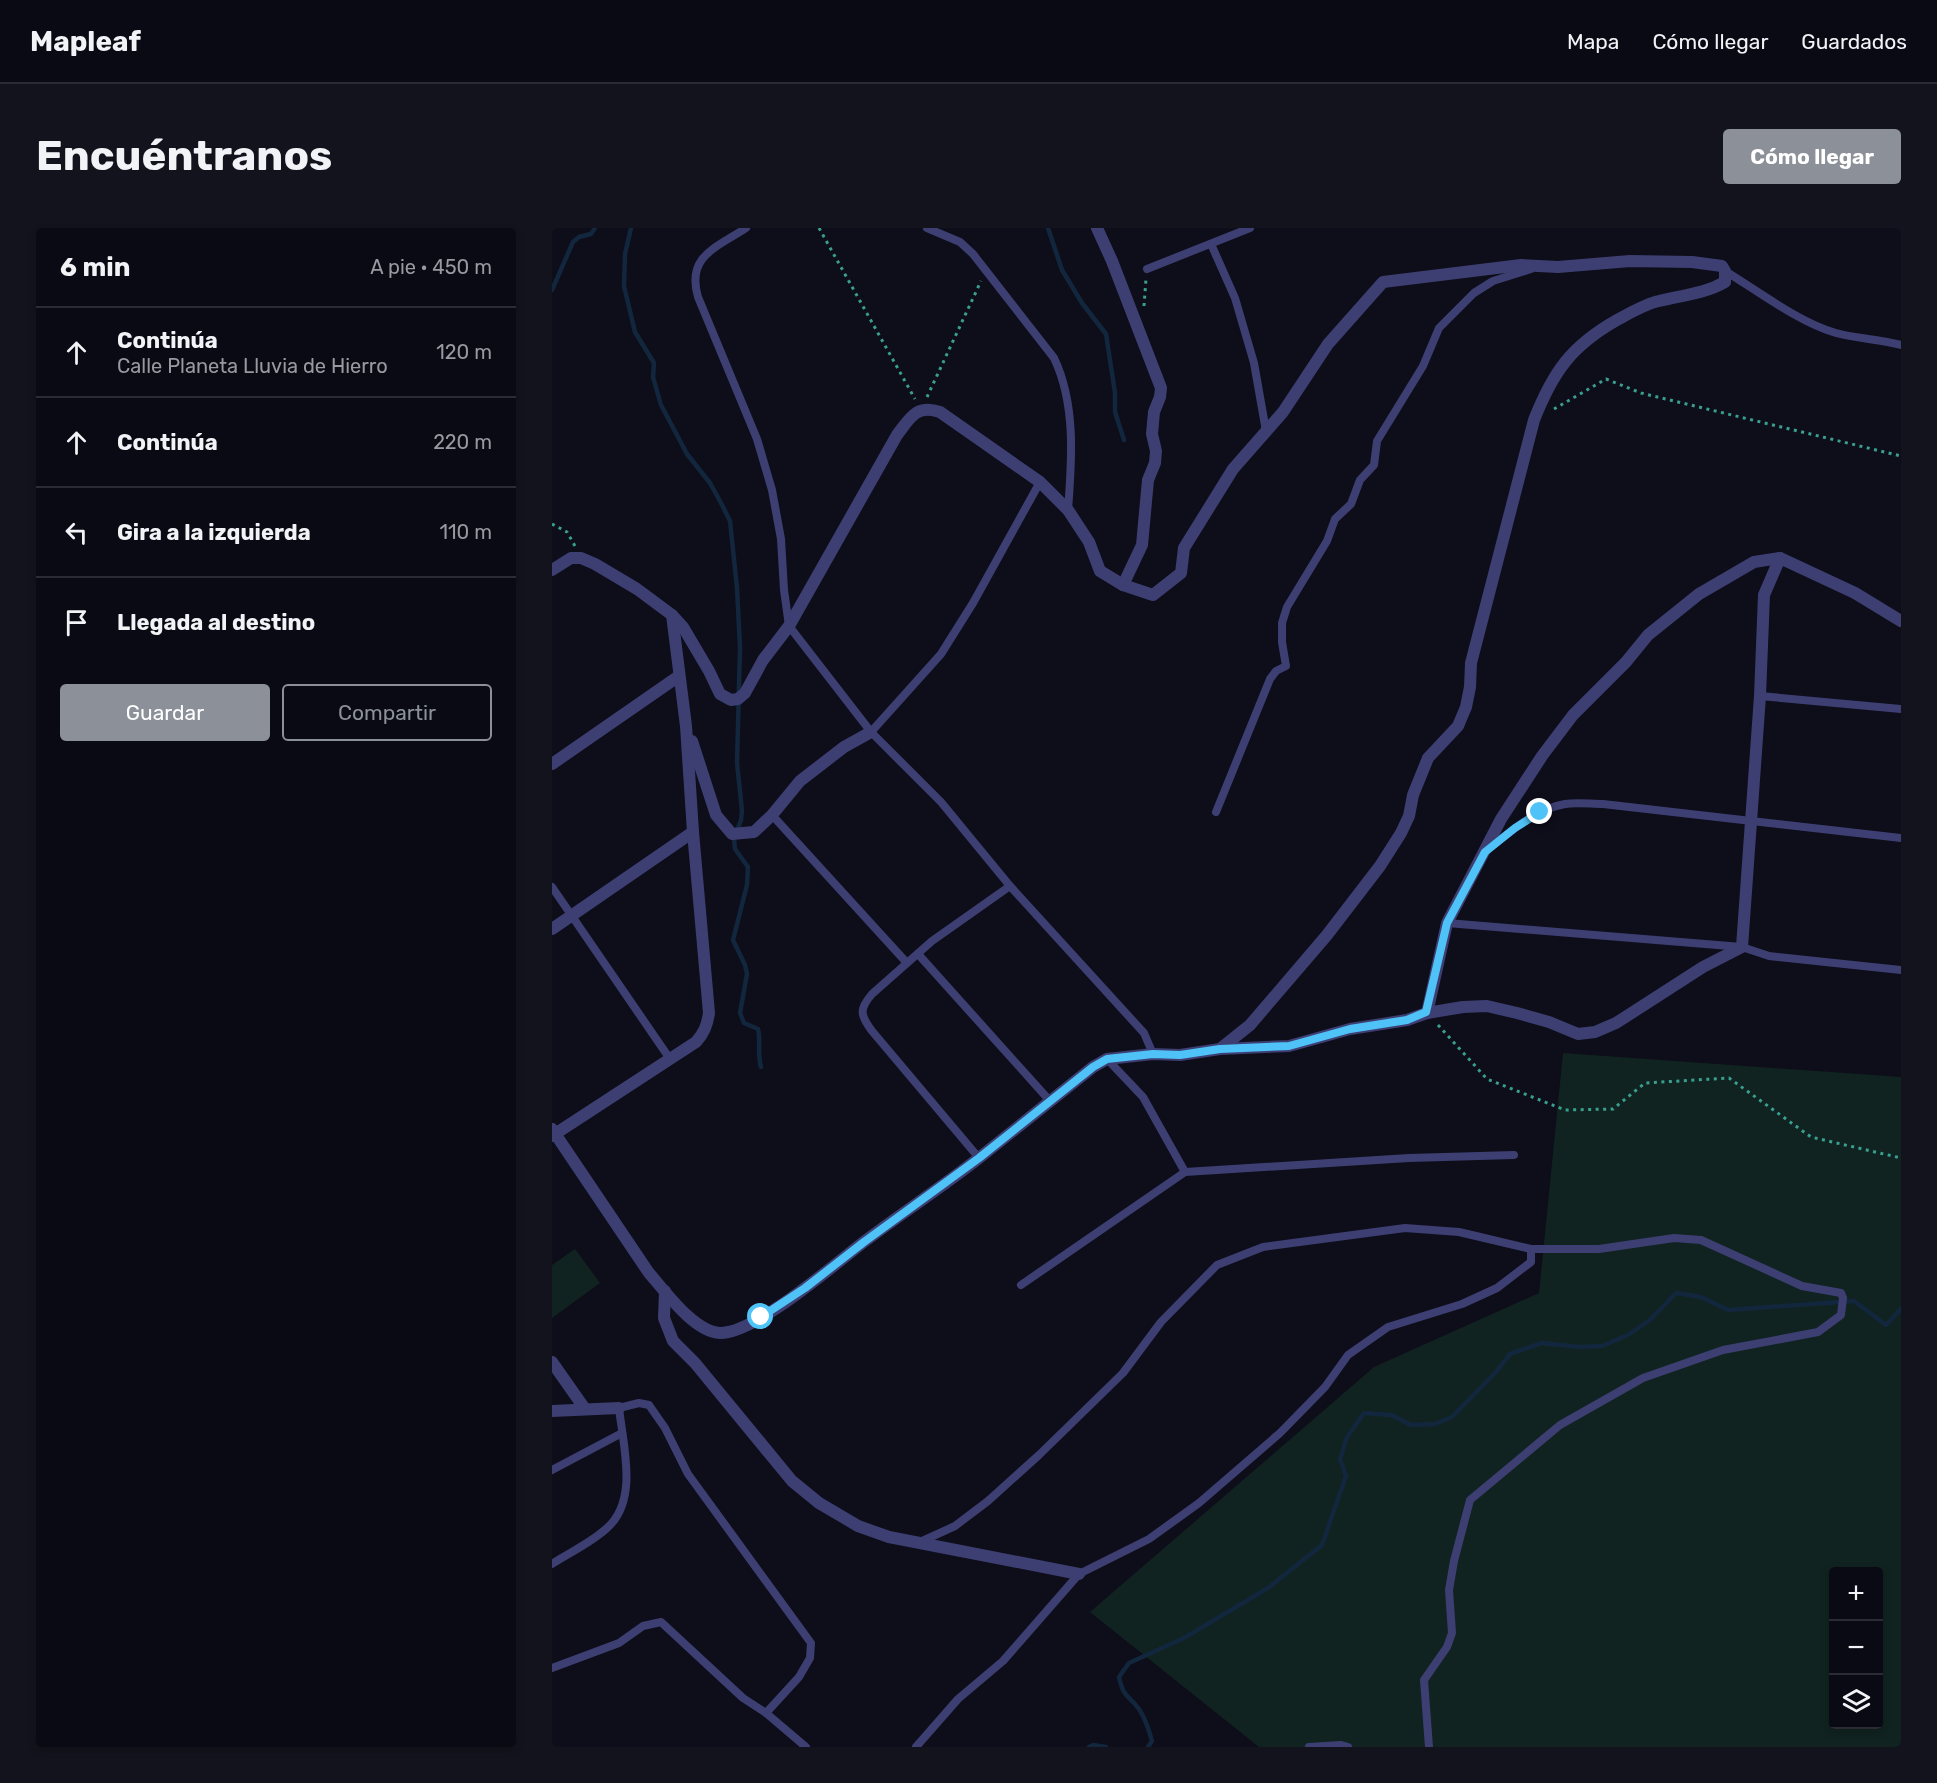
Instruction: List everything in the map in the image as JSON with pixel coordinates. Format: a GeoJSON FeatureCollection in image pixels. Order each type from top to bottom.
{"type":"FeatureCollection","features":[{"type":"Feature","properties":{"kind":"street"},"geometry":{"type":"LineString","coordinates":[[1097,228],[1161,388],[1154,411],[1152,434],[1156,451],[1155,464],[1148,480],[1142,546],[1123,585]]}},
{"type":"Feature","properties":{"kind":"street"},"geometry":{"type":"LineString","coordinates":[[552,570],[571,558],[581,558],[637,589],[672,615],[683,627],[720,694],[731,700],[738,699],[745,693],[763,660],[789,626],[897,435],[913,414],[931,409],[940,412],[1040,482],[1068,510],[1089,542],[1100,571],[1123,585],[1153,595],[1181,573],[1184,548],[1233,469],[1283,412],[1328,344],[1383,282],[1521,265],[1546,266],[1630,261],[1692,262],[1722,266],[1725,271],[1725,282],[1706,291],[1657,301],[1618,319],[1580,344],[1546,389],[1534,420],[1471,663],[1466,707],[1458,726],[1428,758],[1413,795],[1409,816],[1380,866],[1327,935],[1250,1024],[1220,1049]]}},
{"type":"Feature","properties":{"kind":"street"},"geometry":{"type":"LineString","coordinates":[[672,615],[686,726],[709,1013],[708,1025],[696,1042],[553,1133],[650,1273],[665,1291],[696,1323],[706,1330],[720,1333],[733,1331],[761,1317],[805,1288],[979,1158],[1093,1067],[1107,1059],[1153,1054],[1180,1055],[1220,1049],[1289,1046],[1350,1029],[1407,1020],[1426,1012],[1463,1007],[1487,1006],[1550,1022],[1578,1034],[1595,1032],[1616,1023],[1703,967],[1742,947],[1760,696],[1764,595],[1780,558]]}},
{"type":"Feature","properties":{"kind":"street"},"geometry":{"type":"LineString","coordinates":[[1426,1012],[1447,923],[1501,819],[1573,715],[1633,655],[1648,635],[1699,594],[1754,562],[1780,558],[1855,593],[1901,621]]}},
{"type":"Feature","properties":{"kind":"street"},"geometry":{"type":"LineString","coordinates":[[552,764],[679,675]]}},
{"type":"Feature","properties":{"kind":"street"},"geometry":{"type":"LineString","coordinates":[[686,726],[716,815],[732,834],[754,832],[772,815],[800,781],[844,747],[871,732]]}},
{"type":"Feature","properties":{"kind":"street"},"geometry":{"type":"LineString","coordinates":[[552,929],[693,832]]}},
{"type":"Feature","properties":{"kind":"street"},"geometry":{"type":"LineString","coordinates":[[665,1291],[664,1318],[673,1341],[703,1372],[792,1481],[819,1503],[858,1526],[889,1537],[1079,1574]]}},
{"type":"Feature","properties":{"kind":"street"},"geometry":{"type":"LineString","coordinates":[[552,1362],[585,1409]]}},
{"type":"Feature","properties":{"kind":"street"},"geometry":{"type":"LineString","coordinates":[[552,1411],[619,1408]]}},
{"type":"Feature","properties":{"kind":"lane"},"geometry":{"type":"LineString","coordinates":[[746,228],[715,248],[700,261],[694,272],[694,284],[757,439],[772,490],[781,539],[789,626],[871,732],[940,802],[1010,886],[1144,1033],[1153,1054]]}},
{"type":"Feature","properties":{"kind":"lane"},"geometry":{"type":"LineString","coordinates":[[927,228],[960,242],[974,254],[1054,358],[1062,376],[1067,402],[1072,462],[1068,510]]}},
{"type":"Feature","properties":{"kind":"lane"},"geometry":{"type":"LineString","coordinates":[[1147,269],[1250,228]]}},
{"type":"Feature","properties":{"kind":"lane"},"geometry":{"type":"LineString","coordinates":[[1210,244],[1235,298],[1251,352],[1266,431]]}},
{"type":"Feature","properties":{"kind":"lane"},"geometry":{"type":"LineString","coordinates":[[1216,812],[1270,679],[1276,670],[1286,666],[1282,623],[1287,607],[1327,541],[1335,519],[1351,504],[1360,480],[1374,465],[1377,441],[1423,366],[1439,328],[1474,293],[1493,281],[1521,271],[1546,266]]}},
{"type":"Feature","properties":{"kind":"lane"},"geometry":{"type":"LineString","coordinates":[[1725,271],[1813,324],[1836,333],[1884,340],[1901,345]]}},
{"type":"Feature","properties":{"kind":"lane"},"geometry":{"type":"LineString","coordinates":[[871,732],[941,654],[973,603],[1040,482]]}},
{"type":"Feature","properties":{"kind":"lane"},"geometry":{"type":"LineString","coordinates":[[1760,696],[1901,709]]}},
{"type":"Feature","properties":{"kind":"lane"},"geometry":{"type":"LineString","coordinates":[[1485,852],[1540,812],[1564,804],[1604,804],[1901,838]]}},
{"type":"Feature","properties":{"kind":"lane"},"geometry":{"type":"LineString","coordinates":[[772,815],[907,963]]}},
{"type":"Feature","properties":{"kind":"lane"},"geometry":{"type":"LineString","coordinates":[[979,1158],[865,1022],[862,1012],[866,1002],[932,941],[1010,886]]}},
{"type":"Feature","properties":{"kind":"lane"},"geometry":{"type":"LineString","coordinates":[[552,887],[670,1059]]}},
{"type":"Feature","properties":{"kind":"lane"},"geometry":{"type":"LineString","coordinates":[[1447,923],[1742,947],[1769,956],[1901,970]]}},
{"type":"Feature","properties":{"kind":"lane"},"geometry":{"type":"LineString","coordinates":[[918,954],[1050,1101]]}},
{"type":"Feature","properties":{"kind":"lane"},"geometry":{"type":"LineString","coordinates":[[1107,1059],[1143,1097],[1185,1172]]}},
{"type":"Feature","properties":{"kind":"lane"},"geometry":{"type":"LineString","coordinates":[[1021,1285],[1185,1172],[1409,1158],[1514,1155]]}},
{"type":"Feature","properties":{"kind":"lane"},"geometry":{"type":"LineString","coordinates":[[920,1542],[955,1526],[988,1501],[1039,1455],[1123,1374],[1161,1322],[1217,1264],[1263,1247],[1405,1228],[1459,1232],[1531,1250],[1599,1249],[1674,1238],[1701,1240],[1802,1286],[1841,1293],[1843,1298],[1841,1315],[1818,1332],[1723,1350],[1643,1378],[1560,1425],[1470,1500],[1449,1590],[1452,1633],[1447,1647],[1424,1680],[1429,1747]]}},
{"type":"Feature","properties":{"kind":"lane"},"geometry":{"type":"LineString","coordinates":[[916,1747],[958,1699],[1003,1661],[1079,1574],[1149,1539],[1199,1503],[1280,1433],[1325,1387],[1348,1355],[1388,1327],[1462,1304],[1497,1288],[1531,1262],[1531,1250]]}},
{"type":"Feature","properties":{"kind":"lane"},"geometry":{"type":"LineString","coordinates":[[552,1564],[607,1528],[619,1515],[625,1498],[626,1474],[619,1408],[639,1403],[649,1405],[665,1428],[688,1474],[811,1643],[810,1658],[799,1677],[766,1713]]}},
{"type":"Feature","properties":{"kind":"lane"},"geometry":{"type":"LineString","coordinates":[[552,1470],[622,1433]]}},
{"type":"Feature","properties":{"kind":"lane"},"geometry":{"type":"LineString","coordinates":[[552,1668],[619,1643],[643,1626],[661,1622],[743,1698],[766,1713],[806,1747]]}},
{"type":"Feature","properties":{"kind":"lane"},"geometry":{"type":"LineString","coordinates":[[1310,1747],[1341,1745],[1348,1747]]}},
{"type":"Feature","properties":{"kind":"path"},"geometry":{"type":"LineString","coordinates":[[819,228],[922,410]]}},
{"type":"Feature","properties":{"kind":"path"},"geometry":{"type":"LineString","coordinates":[[922,410],[986,271]]}},
{"type":"Feature","properties":{"kind":"path"},"geometry":{"type":"LineString","coordinates":[[1534,420],[1606,380],[1641,393],[1901,456]]}},
{"type":"Feature","properties":{"kind":"path"},"geometry":{"type":"LineString","coordinates":[[552,524],[567,532],[581,558]]}},
{"type":"Feature","properties":{"kind":"path"},"geometry":{"type":"LineString","coordinates":[[1426,1012],[1487,1078],[1565,1110],[1613,1109],[1645,1083],[1729,1078],[1811,1137],[1901,1158]]}},
{"type":"Feature","properties":{"kind":"green space"},"geometry":{"type":"Polygon","coordinates":[[[1563,1053],[1901,1077],[1901,1747],[1259,1747],[1090,1612],[1374,1367],[1539,1293],[1563,1053]]]}},
{"type":"Feature","properties":{"kind":"green space"},"geometry":{"type":"Polygon","coordinates":[[[575,1249],[600,1283],[552,1318],[552,1265],[575,1249]]]}},
{"type":"Feature","properties":{"kind":"waterway"},"geometry":{"type":"LineString","coordinates":[[552,290],[573,242],[579,237],[591,234],[595,228]]}},
{"type":"Feature","properties":{"kind":"waterway"},"geometry":{"type":"LineString","coordinates":[[631,228],[625,254],[624,286],[635,332],[654,363],[653,377],[661,405],[687,454],[710,483],[730,521],[740,648],[737,763],[742,811],[734,839],[735,849],[748,867],[747,885],[733,940],[747,974],[740,1013],[744,1023],[758,1029],[761,1067]]}},
{"type":"Feature","properties":{"kind":"waterway"},"geometry":{"type":"LineString","coordinates":[[1048,228],[1062,270],[1082,303],[1106,334],[1115,393],[1115,412],[1124,440]]}},
{"type":"Feature","properties":{"kind":"waterway"},"geometry":{"type":"LineString","coordinates":[[1148,1747],[1152,1741],[1145,1720],[1139,1709],[1124,1693],[1119,1677],[1129,1663],[1184,1638],[1268,1588],[1322,1545],[1346,1476],[1340,1459],[1347,1437],[1364,1413],[1392,1415],[1411,1425],[1435,1424],[1452,1417],[1496,1372],[1510,1354],[1542,1343],[1579,1347],[1602,1346],[1628,1335],[1650,1320],[1676,1293],[1701,1297],[1728,1310],[1854,1301],[1886,1325],[1901,1309]]}},
{"type":"Feature","properties":{"kind":"waterway"},"geometry":{"type":"LineString","coordinates":[[1089,1747],[1093,1745],[1106,1747]]}},
{"type":"Feature","properties":{"kind":"route"},"geometry":{"type":"LineString","coordinates":[[761,1317],[832,1268],[979,1158],[1093,1067],[1107,1059],[1153,1054],[1180,1055],[1220,1049],[1289,1046],[1350,1029],[1407,1020],[1426,1012],[1447,923],[1485,852],[1540,812]]}}]}
